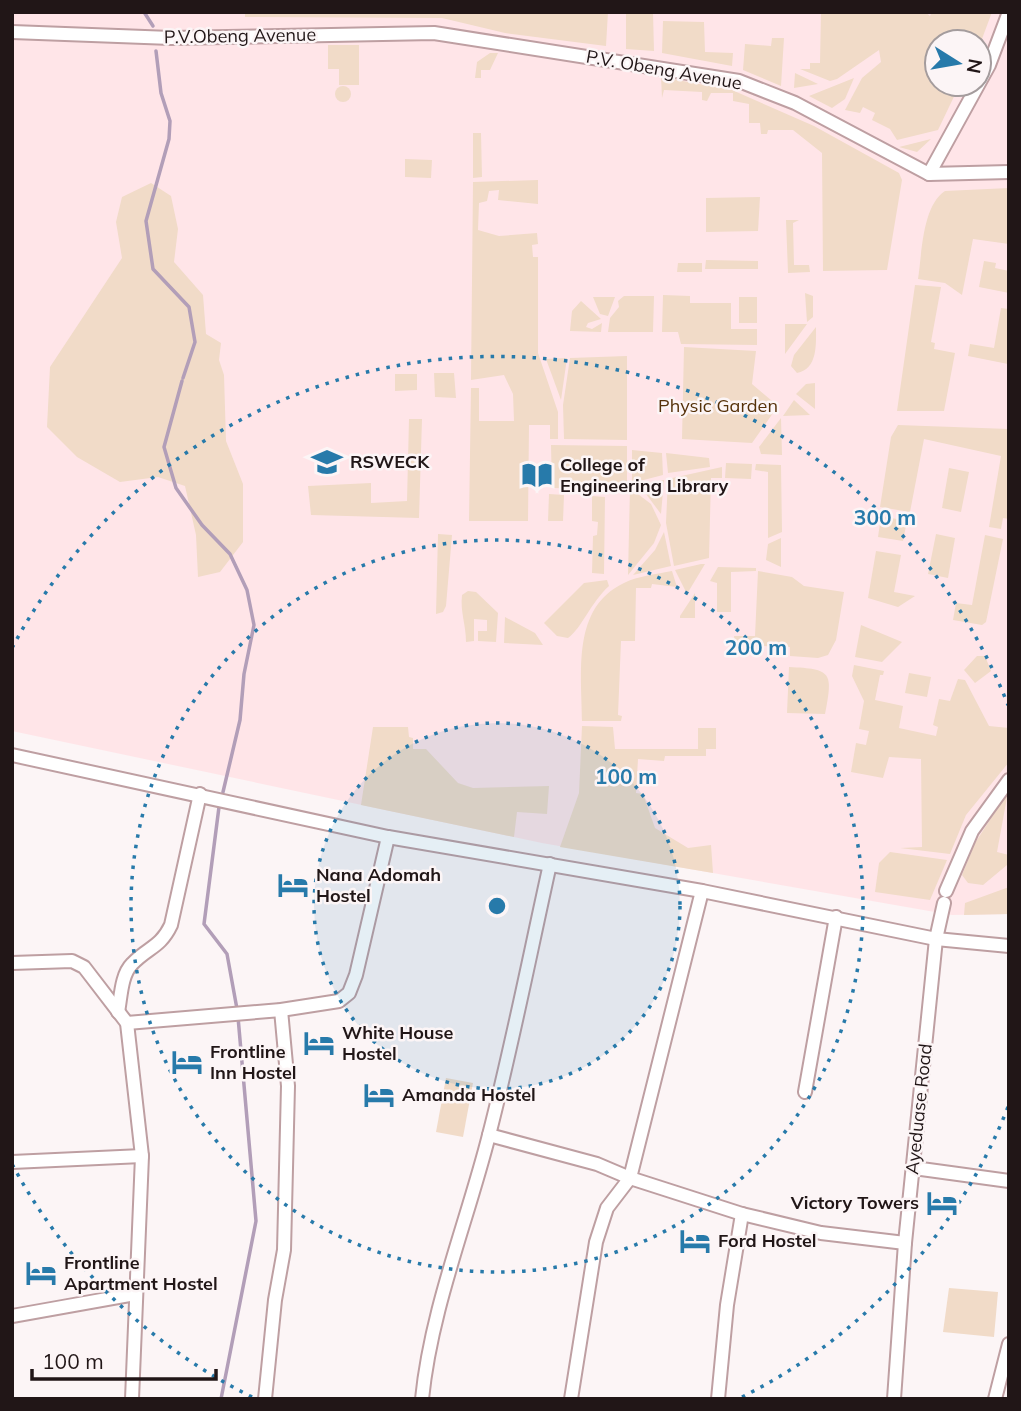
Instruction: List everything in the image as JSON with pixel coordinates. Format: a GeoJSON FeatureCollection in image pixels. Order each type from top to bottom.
{"type":"FeatureCollection","features":[{"type":"Feature","properties":{"kind":"street"},"geometry":{"type":"LineString","coordinates":[[929,174],[989,65],[1009,12]]}},
{"type":"Feature","properties":{"kind":"street","name":"P.V.Obeng Avenue"},"geometry":{"type":"LineString","coordinates":[[12,32],[171,38],[434,33],[466,40]]}},
{"type":"Feature","properties":{"kind":"street","name":"P.V. Obeng Avenue"},"geometry":{"type":"LineString","coordinates":[[466,40],[739,80],[795,103],[929,174],[1009,172]]}},
{"type":"Feature","properties":{"kind":"street"},"geometry":{"type":"LineString","coordinates":[[12,755],[388,837],[702,891],[936,939],[1009,946]]}},
{"type":"Feature","properties":{"kind":"street","name":"Ayeduase Road"},"geometry":{"type":"LineString","coordinates":[[897,1398],[905,1243],[936,939],[945,897],[972,831],[1009,780]]}},
{"type":"Feature","properties":{"kind":"street"},"geometry":{"type":"LineString","coordinates":[[118,1012],[125,976],[131,964],[163,941],[171,925],[200,794]]}},
{"type":"Feature","properties":{"kind":"street"},"geometry":{"type":"LineString","coordinates":[[127,1023],[281,1010],[338,1001],[349,993],[388,837]]}},
{"type":"Feature","properties":{"kind":"street"},"geometry":{"type":"LineString","coordinates":[[422,1399],[425,1370],[489,1135],[550,864]]}},
{"type":"Feature","properties":{"kind":"street"},"geometry":{"type":"LineString","coordinates":[[571,1399],[596,1242],[607,1209],[630,1178],[702,891]]}},
{"type":"Feature","properties":{"kind":"street"},"geometry":{"type":"LineString","coordinates":[[805,1092],[836,917]]}},
{"type":"Feature","properties":{"kind":"street"},"geometry":{"type":"LineString","coordinates":[[12,962],[72,961],[84,967],[127,1023],[142,1156],[132,1399]]}},
{"type":"Feature","properties":{"kind":"street"},"geometry":{"type":"LineString","coordinates":[[265,1399],[275,1300],[284,1250],[288,1086],[281,1010]]}},
{"type":"Feature","properties":{"kind":"street"},"geometry":{"type":"LineString","coordinates":[[489,1135],[597,1164],[630,1178],[742,1214],[821,1233],[905,1243]]}},
{"type":"Feature","properties":{"kind":"street"},"geometry":{"type":"LineString","coordinates":[[12,1162],[142,1156]]}},
{"type":"Feature","properties":{"kind":"street"},"geometry":{"type":"LineString","coordinates":[[914,1168],[1009,1181]]}},
{"type":"Feature","properties":{"kind":"street"},"geometry":{"type":"LineString","coordinates":[[718,1399],[727,1305],[742,1214]]}},
{"type":"Feature","properties":{"kind":"street"},"geometry":{"type":"LineString","coordinates":[[12,1316],[135,1294]]}},
{"type":"Feature","properties":{"kind":"street"},"geometry":{"type":"LineString","coordinates":[[995,1399],[1009,1344]]}},
{"type":"Feature","properties":{"kind":"shaded area"},"geometry":{"type":"Polygon","coordinates":[[[12,12],[1009,12],[1009,914],[952,915],[542,843],[12,731],[12,12]]]}},
{"type":"Feature","properties":{"kind":"green space"},"geometry":{"type":"Polygon","coordinates":[[[245,12],[608,12],[606,46],[505,33],[442,18],[245,17],[245,12]]]}},
{"type":"Feature","properties":{"kind":"green space"},"geometry":{"type":"Polygon","coordinates":[[[626,12],[653,12],[654,51],[626,49],[626,12]]]}},
{"type":"Feature","properties":{"kind":"green space"},"geometry":{"type":"Polygon","coordinates":[[[821,12],[925,12],[930,16],[932,12],[992,12],[986,28],[923,28],[923,98],[953,98],[938,130],[897,140],[890,129],[872,120],[875,113],[863,107],[860,113],[845,110],[862,78],[881,62],[879,50],[830,81],[800,69],[810,69],[810,63],[820,63],[821,12]]]}},
{"type":"Feature","properties":{"kind":"green space"},"geometry":{"type":"Polygon","coordinates":[[[663,21],[704,22],[705,52],[733,53],[732,66],[662,53],[663,21]]]}},
{"type":"Feature","properties":{"kind":"green space"},"geometry":{"type":"Polygon","coordinates":[[[772,38],[784,38],[781,86],[743,70],[745,44],[771,46],[772,38]]]}},
{"type":"Feature","properties":{"kind":"green space"},"geometry":{"type":"Polygon","coordinates":[[[328,45],[359,45],[359,85],[339,85],[339,69],[328,69],[328,45]]]}},
{"type":"Feature","properties":{"kind":"green space"},"geometry":{"type":"Polygon","coordinates":[[[490,53],[498,53],[490,70],[481,70],[481,78],[475,78],[477,62],[490,53]]]}},
{"type":"Feature","properties":{"kind":"green space"},"geometry":{"type":"Polygon","coordinates":[[[795,73],[818,84],[794,88],[795,73]]]}},
{"type":"Feature","properties":{"kind":"green space"},"geometry":{"type":"Polygon","coordinates":[[[661,77],[732,90],[814,126],[899,173],[902,180],[887,270],[823,271],[822,153],[793,130],[768,130],[767,134],[761,134],[760,123],[749,123],[749,104],[733,101],[733,93],[711,93],[707,101],[702,100],[702,92],[664,90],[662,98],[661,77]]]}},
{"type":"Feature","properties":{"kind":"green space"},"geometry":{"type":"Polygon","coordinates":[[[854,78],[845,99],[832,108],[809,96],[854,78]]]}},
{"type":"Feature","properties":{"kind":"green space"},"geometry":{"type":"Polygon","coordinates":[[[343,86],[351,94],[343,102],[335,94],[343,86]]]}},
{"type":"Feature","properties":{"kind":"green space"},"geometry":{"type":"Polygon","coordinates":[[[473,133],[481,133],[482,177],[473,178],[473,133]]]}},
{"type":"Feature","properties":{"kind":"green space"},"geometry":{"type":"Polygon","coordinates":[[[931,139],[917,152],[899,147],[931,139]]]}},
{"type":"Feature","properties":{"kind":"green space"},"geometry":{"type":"Polygon","coordinates":[[[405,159],[432,160],[431,178],[405,177],[405,159]]]}},
{"type":"Feature","properties":{"kind":"green space"},"geometry":{"type":"Polygon","coordinates":[[[538,180],[538,204],[498,200],[499,190],[489,191],[487,201],[479,203],[478,230],[499,236],[537,233],[538,244],[532,245],[533,257],[538,257],[538,353],[558,412],[558,439],[550,439],[550,425],[529,425],[528,521],[469,521],[471,388],[479,388],[479,421],[514,421],[513,394],[504,375],[471,380],[473,182],[538,180]]]}},
{"type":"Feature","properties":{"kind":"green space"},"geometry":{"type":"Polygon","coordinates":[[[151,183],[171,196],[178,229],[174,262],[203,295],[206,334],[221,343],[219,360],[224,375],[226,441],[243,484],[243,542],[220,572],[198,577],[196,535],[185,486],[158,477],[120,482],[77,457],[47,427],[50,367],[122,258],[116,222],[122,197],[151,183]]]}},
{"type":"Feature","properties":{"kind":"green space"},"geometry":{"type":"Polygon","coordinates":[[[1009,188],[1009,244],[973,239],[962,295],[945,283],[918,279],[924,231],[937,198],[945,191],[1009,188]]]}},
{"type":"Feature","properties":{"kind":"green space"},"geometry":{"type":"Polygon","coordinates":[[[760,197],[758,231],[706,232],[706,198],[760,197]]]}},
{"type":"Feature","properties":{"kind":"green space"},"geometry":{"type":"Polygon","coordinates":[[[786,220],[799,220],[793,223],[794,265],[809,265],[810,272],[788,273],[786,220]]]}},
{"type":"Feature","properties":{"kind":"green space"},"geometry":{"type":"Polygon","coordinates":[[[706,260],[758,261],[758,269],[705,269],[706,260]]]}},
{"type":"Feature","properties":{"kind":"green space"},"geometry":{"type":"Polygon","coordinates":[[[984,261],[996,263],[995,268],[1009,271],[1009,293],[979,287],[984,261]]]}},
{"type":"Feature","properties":{"kind":"green space"},"geometry":{"type":"Polygon","coordinates":[[[678,263],[702,263],[702,272],[677,272],[678,263]]]}},
{"type":"Feature","properties":{"kind":"green space"},"geometry":{"type":"Polygon","coordinates":[[[915,285],[941,287],[931,342],[935,343],[934,349],[955,353],[944,411],[897,411],[915,285]]]}},
{"type":"Feature","properties":{"kind":"green space"},"geometry":{"type":"Polygon","coordinates":[[[805,293],[813,296],[813,317],[807,322],[805,293]]]}},
{"type":"Feature","properties":{"kind":"green space"},"geometry":{"type":"Polygon","coordinates":[[[663,295],[690,296],[690,303],[731,303],[731,329],[757,329],[757,345],[681,344],[678,332],[662,332],[663,295]]]}},
{"type":"Feature","properties":{"kind":"green space"},"geometry":{"type":"Polygon","coordinates":[[[624,296],[654,296],[653,332],[608,332],[610,318],[619,307],[618,301],[624,296]]]}},
{"type":"Feature","properties":{"kind":"green space"},"geometry":{"type":"Polygon","coordinates":[[[593,297],[615,297],[608,316],[600,314],[593,297]]]}},
{"type":"Feature","properties":{"kind":"green space"},"geometry":{"type":"Polygon","coordinates":[[[739,297],[757,297],[757,323],[739,323],[739,297]]]}},
{"type":"Feature","properties":{"kind":"green space"},"geometry":{"type":"Polygon","coordinates":[[[581,301],[601,319],[588,323],[586,327],[592,329],[602,323],[601,332],[570,331],[572,311],[581,301]]]}},
{"type":"Feature","properties":{"kind":"green space"},"geometry":{"type":"Polygon","coordinates":[[[1001,308],[1009,309],[1009,373],[1008,364],[968,356],[970,344],[994,348],[1001,308]]]}},
{"type":"Feature","properties":{"kind":"green space"},"geometry":{"type":"Polygon","coordinates":[[[785,324],[807,324],[785,354],[785,324]]]}},
{"type":"Feature","properties":{"kind":"green space"},"geometry":{"type":"Polygon","coordinates":[[[816,327],[816,348],[812,361],[804,371],[797,373],[791,366],[794,355],[816,327]]]}},
{"type":"Feature","properties":{"kind":"green space","name":"Physic Garden"},"geometry":{"type":"Polygon","coordinates":[[[684,347],[756,351],[752,384],[778,406],[752,443],[682,439],[684,347]]]}},
{"type":"Feature","properties":{"kind":"green space"},"geometry":{"type":"Polygon","coordinates":[[[627,356],[627,440],[564,439],[563,405],[570,358],[627,356]]]}},
{"type":"Feature","properties":{"kind":"green space"},"geometry":{"type":"Polygon","coordinates":[[[567,358],[561,400],[546,359],[567,358]]]}},
{"type":"Feature","properties":{"kind":"green space"},"geometry":{"type":"Polygon","coordinates":[[[434,373],[454,373],[456,398],[435,397],[434,373]]]}},
{"type":"Feature","properties":{"kind":"green space"},"geometry":{"type":"Polygon","coordinates":[[[395,374],[417,374],[417,390],[395,391],[395,374]]]}},
{"type":"Feature","properties":{"kind":"green space"},"geometry":{"type":"Polygon","coordinates":[[[815,383],[815,409],[796,394],[806,384],[815,383]]]}},
{"type":"Feature","properties":{"kind":"green space"},"geometry":{"type":"Polygon","coordinates":[[[794,400],[810,415],[783,416],[794,400]]]}},
{"type":"Feature","properties":{"kind":"green space"},"geometry":{"type":"Polygon","coordinates":[[[781,418],[782,455],[761,454],[759,447],[781,418]]]}},
{"type":"Feature","properties":{"kind":"green space"},"geometry":{"type":"Polygon","coordinates":[[[409,419],[422,419],[419,518],[311,515],[308,486],[371,483],[371,503],[407,501],[409,419]]]}},
{"type":"Feature","properties":{"kind":"green space"},"geometry":{"type":"Polygon","coordinates":[[[898,425],[1009,429],[1009,519],[1003,518],[1001,529],[989,527],[1001,456],[924,439],[910,512],[880,507],[891,437],[898,425]]]}},
{"type":"Feature","properties":{"kind":"green space"},"geometry":{"type":"Polygon","coordinates":[[[551,445],[627,446],[627,486],[606,485],[606,489],[552,488],[551,445]]]}},
{"type":"Feature","properties":{"kind":"green space"},"geometry":{"type":"Polygon","coordinates":[[[632,450],[662,453],[663,475],[632,483],[632,450]]]}},
{"type":"Feature","properties":{"kind":"green space"},"geometry":{"type":"Polygon","coordinates":[[[666,453],[709,458],[710,467],[668,473],[666,453]]]}},
{"type":"Feature","properties":{"kind":"green space"},"geometry":{"type":"Polygon","coordinates":[[[726,463],[752,464],[751,479],[725,478],[726,463]]]}},
{"type":"Feature","properties":{"kind":"green space"},"geometry":{"type":"Polygon","coordinates":[[[756,464],[781,465],[782,532],[768,538],[768,472],[755,470],[756,464]]]}},
{"type":"Feature","properties":{"kind":"green space"},"geometry":{"type":"Polygon","coordinates":[[[722,467],[722,478],[711,478],[709,558],[674,566],[666,523],[668,479],[722,467]]]}},
{"type":"Feature","properties":{"kind":"green space"},"geometry":{"type":"Polygon","coordinates":[[[949,468],[969,472],[961,512],[942,508],[949,468]]]}},
{"type":"Feature","properties":{"kind":"green space"},"geometry":{"type":"Polygon","coordinates":[[[664,480],[661,514],[646,494],[634,486],[664,480]]]}},
{"type":"Feature","properties":{"kind":"green space"},"geometry":{"type":"Polygon","coordinates":[[[630,488],[651,504],[661,525],[654,543],[628,575],[630,488]]]}},
{"type":"Feature","properties":{"kind":"green space"},"geometry":{"type":"Polygon","coordinates":[[[549,494],[564,495],[563,521],[548,521],[549,494]]]}},
{"type":"Feature","properties":{"kind":"green space"},"geometry":{"type":"Polygon","coordinates":[[[592,496],[605,497],[604,574],[592,573],[593,536],[597,535],[598,522],[592,521],[592,496]]]}},
{"type":"Feature","properties":{"kind":"green space"},"geometry":{"type":"Polygon","coordinates":[[[881,516],[907,521],[903,541],[878,537],[881,516]]]}},
{"type":"Feature","properties":{"kind":"green space"},"geometry":{"type":"Polygon","coordinates":[[[664,532],[671,566],[633,575],[655,550],[664,532]]]}},
{"type":"Feature","properties":{"kind":"green space"},"geometry":{"type":"Polygon","coordinates":[[[438,534],[452,535],[446,606],[443,612],[436,614],[438,534]]]}},
{"type":"Feature","properties":{"kind":"green space"},"geometry":{"type":"Polygon","coordinates":[[[936,534],[955,538],[948,578],[928,574],[936,534]]]}},
{"type":"Feature","properties":{"kind":"green space"},"geometry":{"type":"Polygon","coordinates":[[[985,535],[1003,539],[986,622],[982,625],[953,620],[956,603],[972,605],[985,535]]]}},
{"type":"Feature","properties":{"kind":"green space"},"geometry":{"type":"Polygon","coordinates":[[[781,538],[781,567],[766,560],[768,544],[781,538]]]}},
{"type":"Feature","properties":{"kind":"green space"},"geometry":{"type":"Polygon","coordinates":[[[876,551],[901,555],[894,592],[915,596],[898,607],[868,598],[876,551]]]}},
{"type":"Feature","properties":{"kind":"green space"},"geometry":{"type":"Polygon","coordinates":[[[705,564],[687,594],[675,570],[705,564]]]}},
{"type":"Feature","properties":{"kind":"green space"},"geometry":{"type":"Polygon","coordinates":[[[718,567],[756,568],[756,571],[731,572],[731,612],[717,612],[717,583],[710,581],[718,567]]]}},
{"type":"Feature","properties":{"kind":"green space"},"geometry":{"type":"Polygon","coordinates":[[[672,571],[677,587],[652,584],[651,588],[636,588],[635,641],[621,641],[618,715],[622,716],[621,721],[582,721],[583,643],[595,608],[607,594],[624,583],[672,571]]]}},
{"type":"Feature","properties":{"kind":"green space"},"geometry":{"type":"Polygon","coordinates":[[[758,571],[792,577],[804,586],[844,592],[836,640],[828,655],[818,658],[790,656],[790,647],[735,645],[734,636],[755,636],[758,571]]]}},
{"type":"Feature","properties":{"kind":"green space"},"geometry":{"type":"Polygon","coordinates":[[[607,580],[609,586],[568,638],[557,636],[544,623],[584,583],[607,580]]]}},
{"type":"Feature","properties":{"kind":"green space"},"geometry":{"type":"Polygon","coordinates":[[[468,591],[476,592],[498,613],[496,642],[478,641],[478,631],[487,631],[487,620],[474,619],[474,641],[466,642],[462,595],[468,591]]]}},
{"type":"Feature","properties":{"kind":"green space"},"geometry":{"type":"Polygon","coordinates":[[[695,593],[695,618],[680,618],[680,616],[695,593]]]}},
{"type":"Feature","properties":{"kind":"green space"},"geometry":{"type":"Polygon","coordinates":[[[505,617],[535,633],[543,645],[504,643],[505,617]]]}},
{"type":"Feature","properties":{"kind":"green space"},"geometry":{"type":"Polygon","coordinates":[[[861,625],[902,642],[882,662],[855,657],[861,625]]]}},
{"type":"Feature","properties":{"kind":"green space"},"geometry":{"type":"Polygon","coordinates":[[[977,656],[985,656],[991,671],[975,683],[964,670],[977,656]]]}},
{"type":"Feature","properties":{"kind":"green space"},"geometry":{"type":"Polygon","coordinates":[[[854,665],[884,671],[883,675],[880,675],[875,700],[903,706],[899,728],[936,736],[938,727],[933,725],[939,699],[950,701],[958,679],[965,680],[989,726],[1009,728],[1009,762],[966,815],[950,854],[900,848],[922,847],[921,759],[889,757],[883,778],[851,772],[856,743],[866,745],[869,731],[859,729],[864,701],[852,676],[854,665]]]}},
{"type":"Feature","properties":{"kind":"green space"},"geometry":{"type":"Polygon","coordinates":[[[789,667],[814,669],[826,676],[829,689],[825,714],[787,713],[789,667]]]}},
{"type":"Feature","properties":{"kind":"green space"},"geometry":{"type":"Polygon","coordinates":[[[909,673],[931,677],[927,697],[905,693],[909,673]]]}},
{"type":"Feature","properties":{"kind":"green space"},"geometry":{"type":"Polygon","coordinates":[[[582,726],[613,727],[615,749],[698,749],[698,728],[716,728],[716,749],[706,749],[706,756],[665,756],[664,761],[638,759],[636,793],[643,794],[655,828],[688,848],[711,845],[713,873],[560,847],[579,793],[582,726]]]}},
{"type":"Feature","properties":{"kind":"green space"},"geometry":{"type":"Polygon","coordinates":[[[373,727],[408,727],[409,737],[413,738],[413,749],[426,749],[458,783],[473,788],[549,786],[547,814],[517,812],[514,837],[361,805],[373,727]]]}},
{"type":"Feature","properties":{"kind":"green space"},"geometry":{"type":"Polygon","coordinates":[[[1008,792],[997,852],[1009,855],[1007,865],[983,885],[968,883],[962,875],[975,843],[1008,792]]]}},
{"type":"Feature","properties":{"kind":"green space"},"geometry":{"type":"Polygon","coordinates":[[[890,852],[947,860],[930,900],[875,892],[879,863],[890,852]]]}},
{"type":"Feature","properties":{"kind":"green space"},"geometry":{"type":"Polygon","coordinates":[[[1009,887],[1009,914],[964,915],[965,903],[1009,887]]]}},
{"type":"Feature","properties":{"kind":"green space"},"geometry":{"type":"Polygon","coordinates":[[[446,1078],[473,1083],[463,1137],[436,1132],[446,1078]]]}},
{"type":"Feature","properties":{"kind":"green space"},"geometry":{"type":"Polygon","coordinates":[[[949,1288],[998,1292],[994,1337],[943,1332],[949,1288]]]}},
{"type":"Feature","properties":{"kind":"waterway"},"geometry":{"type":"LineString","coordinates":[[144,12],[153,26]]}},
{"type":"Feature","properties":{"kind":"waterway"},"geometry":{"type":"LineString","coordinates":[[156,51],[161,93],[170,121],[169,139],[146,221],[153,269],[189,307],[195,342],[183,378]]}},
{"type":"Feature","properties":{"kind":"waterway"},"geometry":{"type":"LineString","coordinates":[[182,381],[164,447],[176,488],[202,525],[230,554],[247,590],[254,625],[244,674],[240,720],[223,792]]}},
{"type":"Feature","properties":{"kind":"waterway"},"geometry":{"type":"LineString","coordinates":[[219,807],[204,924],[227,954],[237,1009]]}},
{"type":"Feature","properties":{"kind":"waterway"},"geometry":{"type":"LineString","coordinates":[[221,1399],[256,1221],[238,1017]]}},
{"type":"Feature","properties":{"kind":"place","name":"RSWECK"},"geometry":{"type":"Point","coordinates":[327,462]}},
{"type":"Feature","properties":{"kind":"place","name":"College of Engineering Library"},"geometry":{"type":"Point","coordinates":[537,475]}},
{"type":"Feature","properties":{"kind":"place","name":"Nana Adomah Hostel"},"geometry":{"type":"Point","coordinates":[293,885]}},
{"type":"Feature","properties":{"kind":"place","name":"White House Hostel"},"geometry":{"type":"Point","coordinates":[319,1043]}},
{"type":"Feature","properties":{"kind":"place","name":"Frontline Inn Hostel"},"geometry":{"type":"Point","coordinates":[187,1062]}},
{"type":"Feature","properties":{"kind":"place","name":"Amanda Hostel"},"geometry":{"type":"Point","coordinates":[379,1095]}},
{"type":"Feature","properties":{"kind":"place","name":"Victory Towers"},"geometry":{"type":"Point","coordinates":[942,1203]}},
{"type":"Feature","properties":{"kind":"place","name":"Ford Hostel"},"geometry":{"type":"Point","coordinates":[695,1241]}},
{"type":"Feature","properties":{"kind":"place","name":"Frontline Apartment Hostel"},"geometry":{"type":"Point","coordinates":[41,1273]}}]}
